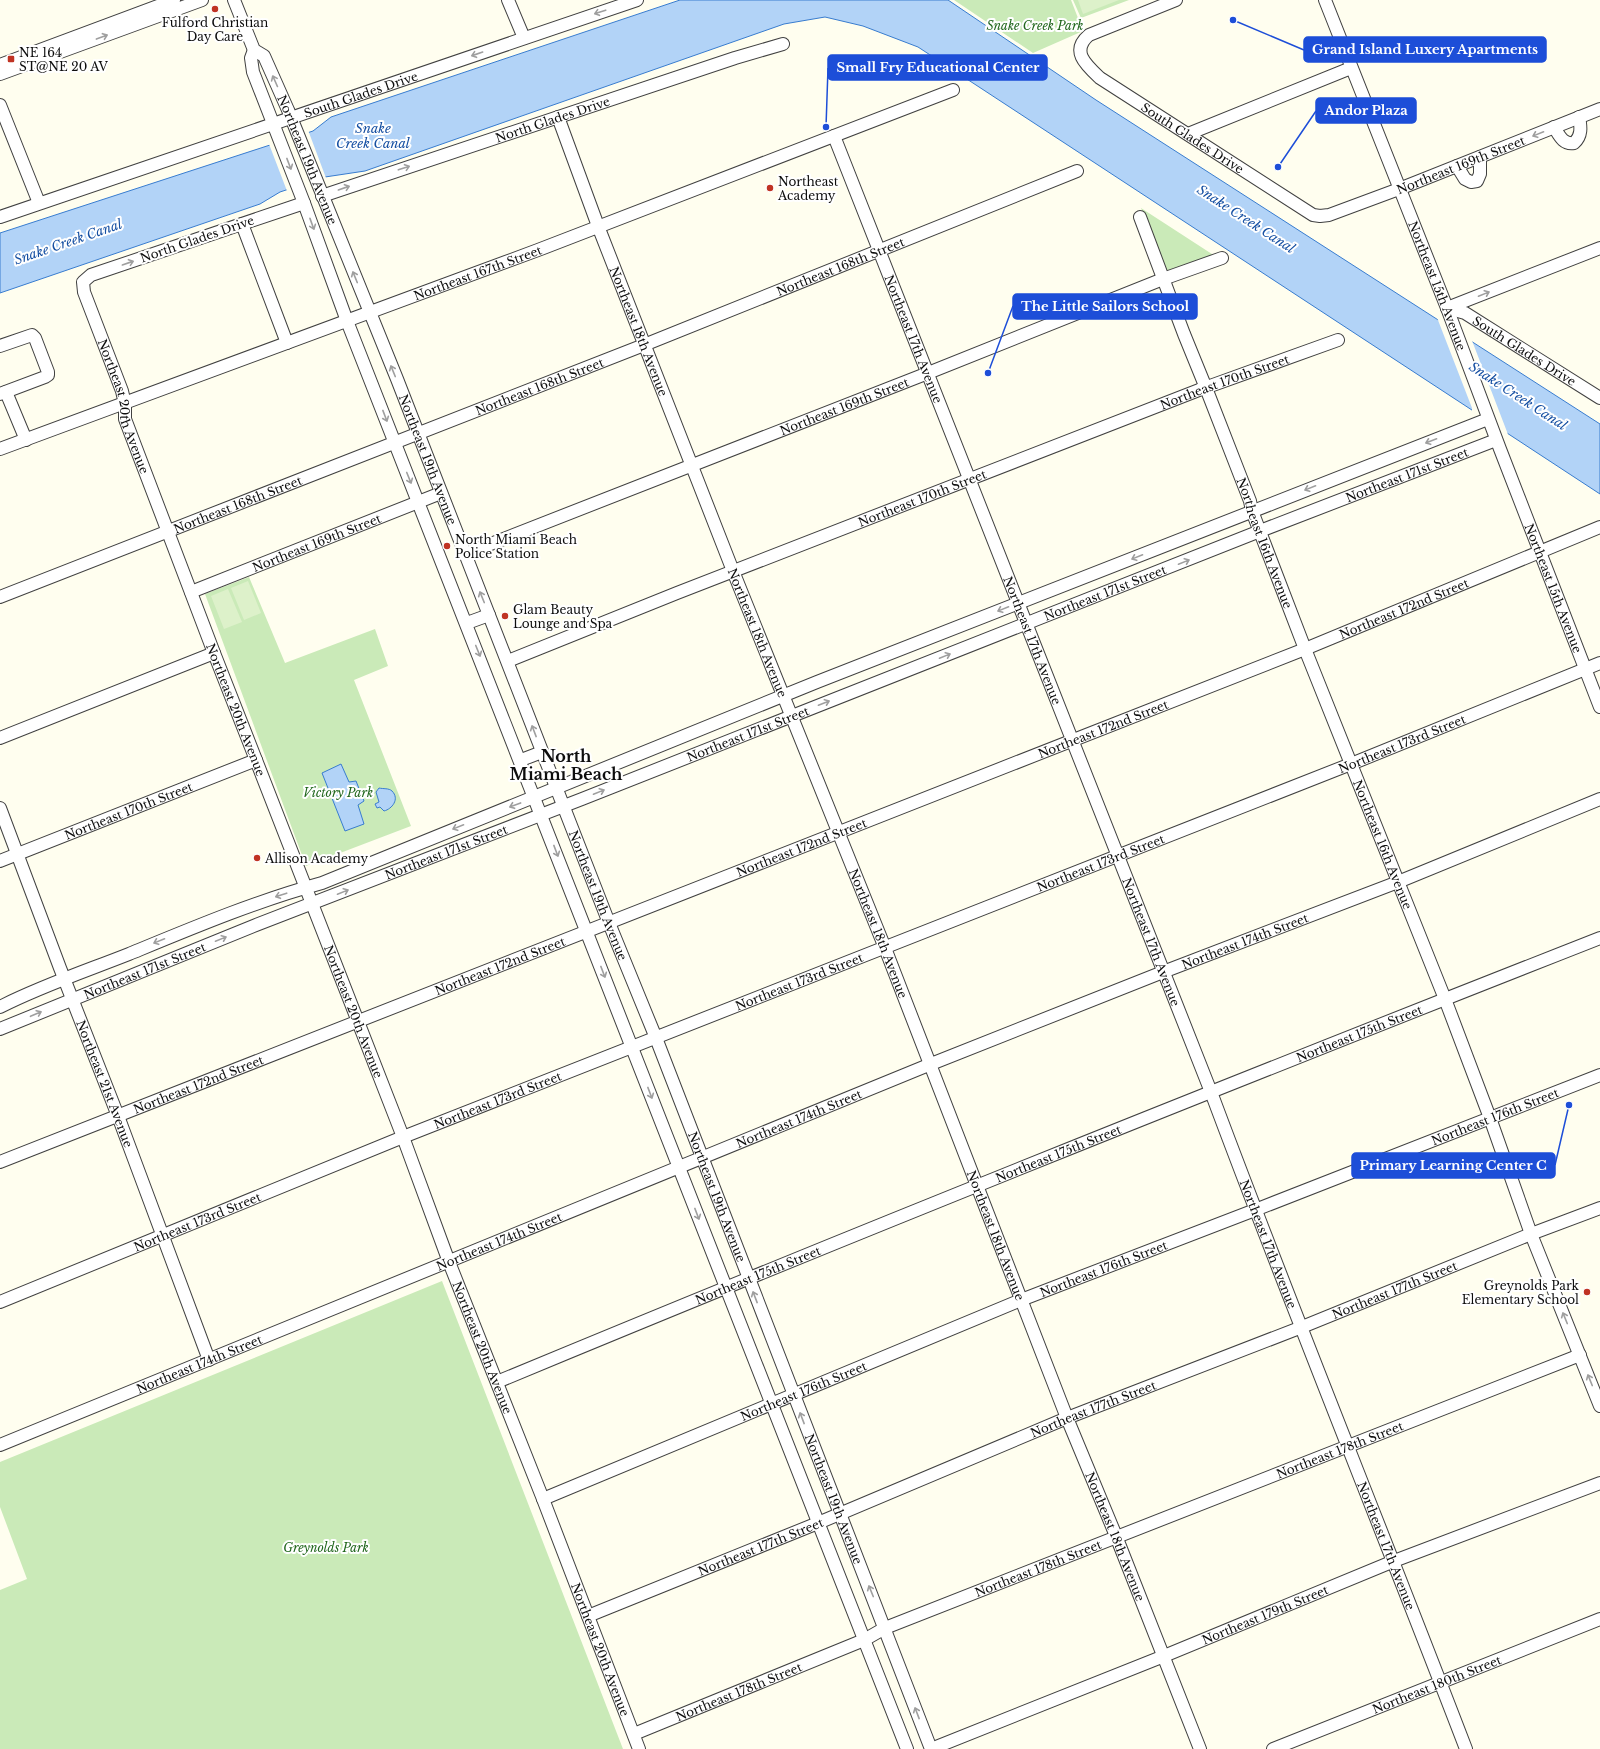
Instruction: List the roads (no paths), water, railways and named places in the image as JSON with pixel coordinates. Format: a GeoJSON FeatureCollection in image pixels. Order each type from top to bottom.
{"type":"FeatureCollection","features":[{"type":"Feature","properties":{"kind":"street"},"geometry":{"type":"LineString","coordinates":[[0,74],[158,11],[174,0]]}},
{"type":"Feature","properties":{"kind":"street"},"geometry":{"type":"LineString","coordinates":[[0,65],[158,11],[202,0]]}},
{"type":"Feature","properties":{"kind":"street","name":"Northeast 19th Avenue"},"geometry":{"type":"LineString","coordinates":[[234,0],[254,50],[264,56],[291,117],[370,313],[508,661],[609,923],[656,1038],[931,1749]]}},
{"type":"Feature","properties":{"kind":"street"},"geometry":{"type":"LineString","coordinates":[[508,0],[524,38]]}},
{"type":"Feature","properties":{"kind":"street","name":"South Glades Drive"},"geometry":{"type":"LineString","coordinates":[[0,216],[637,0]]}},
{"type":"Feature","properties":{"kind":"street","name":"South Glades Drive"},"geometry":{"type":"LineString","coordinates":[[1176,0],[1089,35],[1083,39],[1080,45],[1080,51],[1084,61],[1100,78],[1313,215],[1320,216]]}},
{"type":"Feature","properties":{"kind":"street","name":"Northeast 15th Avenue"},"geometry":{"type":"LineString","coordinates":[[1325,0],[1449,313],[1487,423],[1496,440],[1600,707]]}},
{"type":"Feature","properties":{"kind":"street","name":"North Glades Drive"},"geometry":{"type":"LineString","coordinates":[[322,196],[783,44]]}},
{"type":"Feature","properties":{"kind":"street","name":"Northeast 19th Avenue"},"geometry":{"type":"LineString","coordinates":[[254,50],[251,58],[253,72],[304,203],[347,321],[521,760],[541,815],[907,1749]]}},
{"type":"Feature","properties":{"kind":"street"},"geometry":{"type":"LineString","coordinates":[[1188,134],[1351,68]]}},
{"type":"Feature","properties":{"kind":"street","name":"Northeast 167th Street"},"geometry":{"type":"LineString","coordinates":[[0,449],[538,250],[953,90]]}},
{"type":"Feature","properties":{"kind":"street"},"geometry":{"type":"LineString","coordinates":[[0,106],[39,203]]}},
{"type":"Feature","properties":{"kind":"street","name":"Northeast 169th Street"},"geometry":{"type":"LineString","coordinates":[[1320,216],[1330,215],[1399,189],[1600,109]]}},
{"type":"Feature","properties":{"kind":"street","name":"Northeast 18th Avenue"},"geometry":{"type":"LineString","coordinates":[[558,117],[644,345],[931,1064],[1067,1418],[1116,1536],[1200,1749]]}},
{"type":"Feature","properties":{"kind":"street"},"geometry":{"type":"LineString","coordinates":[[1554,127],[1564,142],[1570,144],[1574,143],[1580,136],[1581,128],[1579,117]]}},
{"type":"Feature","properties":{"kind":"street","name":"Northeast 17th Avenue"},"geometry":{"type":"LineString","coordinates":[[834,136],[1211,1092],[1254,1210],[1302,1327],[1466,1749]]}},
{"type":"Feature","properties":{"kind":"street"},"geometry":{"type":"LineString","coordinates":[[1457,166],[1466,179],[1471,182],[1477,181],[1480,174],[1480,157]]}},
{"type":"Feature","properties":{"kind":"street","name":"Northeast 168th Street"},"geometry":{"type":"LineString","coordinates":[[0,597],[644,345],[1077,171]]}},
{"type":"Feature","properties":{"kind":"street","name":"North Glades Drive"},"geometry":{"type":"LineString","coordinates":[[91,275],[304,203]]}},
{"type":"Feature","properties":{"kind":"street","name":"Northeast 16th Avenue"},"geometry":{"type":"LineString","coordinates":[[1140,217],[1184,334],[1250,501],[1252,511],[1305,649],[1490,1118],[1531,1234],[1600,1406]]}},
{"type":"Feature","properties":{"kind":"street"},"geometry":{"type":"LineString","coordinates":[[242,224],[287,343]]}},
{"type":"Feature","properties":{"kind":"street"},"geometry":{"type":"LineString","coordinates":[[1449,313],[1600,248]]}},
{"type":"Feature","properties":{"kind":"street","name":"Northeast 169th Street"},"geometry":{"type":"LineString","coordinates":[[466,554],[1163,279],[1222,258]]}},
{"type":"Feature","properties":{"kind":"street","name":"Northeast 20th Avenue"},"geometry":{"type":"LineString","coordinates":[[91,275],[83,282],[84,292],[122,391],[125,404],[125,419],[214,653],[403,1137],[449,1262],[543,1499],[639,1749]]}},
{"type":"Feature","properties":{"kind":"street","name":"South Glades Drive"},"geometry":{"type":"LineString","coordinates":[[1449,313],[1465,313],[1600,398]]}},
{"type":"Feature","properties":{"kind":"street"},"geometry":{"type":"LineString","coordinates":[[0,346],[32,336],[35,338],[48,372],[48,375],[45,377],[3,393],[26,440]]}},
{"type":"Feature","properties":{"kind":"street","name":"Northeast 170th Street"},"geometry":{"type":"LineString","coordinates":[[508,661],[733,571],[1206,388],[1338,340]]}},
{"type":"Feature","properties":{"kind":"street"},"geometry":{"type":"LineString","coordinates":[[1588,390],[1600,385]]}},
{"type":"Feature","properties":{"kind":"street","name":"Northeast 171st Street"},"geometry":{"type":"LineString","coordinates":[[0,1007],[30,993],[232,913],[322,883],[384,856],[535,798],[556,788],[634,758],[726,719],[1252,511],[1457,431],[1487,423]]}},
{"type":"Feature","properties":{"kind":"street"},"geometry":{"type":"LineString","coordinates":[[1457,431],[1467,438],[1468,446],[1466,451]]}},
{"type":"Feature","properties":{"kind":"street","name":"Northeast 171st Street"},"geometry":{"type":"LineString","coordinates":[[0,1029],[312,904],[1027,624],[1260,531],[1496,440]]}},
{"type":"Feature","properties":{"kind":"street","name":"Northeast 169th Street"},"geometry":{"type":"LineString","coordinates":[[192,592],[441,493]]}},
{"type":"Feature","properties":{"kind":"street","name":"Northeast 172nd Street"},"geometry":{"type":"LineString","coordinates":[[0,1162],[1305,649],[1600,527]]}},
{"type":"Feature","properties":{"kind":"street"},"geometry":{"type":"LineString","coordinates":[[467,623],[489,614]]}},
{"type":"Feature","properties":{"kind":"street"},"geometry":{"type":"LineString","coordinates":[[0,738],[214,653]]}},
{"type":"Feature","properties":{"kind":"street","name":"Northeast 173rd Street"},"geometry":{"type":"LineString","coordinates":[[0,1302],[403,1137],[1351,764],[1600,663]]}},
{"type":"Feature","properties":{"kind":"street"},"geometry":{"type":"LineString","coordinates":[[726,719],[734,738]]}},
{"type":"Feature","properties":{"kind":"street"},"geometry":{"type":"LineString","coordinates":[[521,760],[542,752]]}},
{"type":"Feature","properties":{"kind":"street"},"geometry":{"type":"LineString","coordinates":[[634,758],[641,775]]}},
{"type":"Feature","properties":{"kind":"street","name":"Northeast 170th Street"},"geometry":{"type":"LineString","coordinates":[[0,861],[256,760]]}},
{"type":"Feature","properties":{"kind":"street","name":"Northeast 174th Street"},"geometry":{"type":"LineString","coordinates":[[0,1445],[931,1064],[1163,972],[1398,882],[1600,799]]}},
{"type":"Feature","properties":{"kind":"street","name":"Northeast 21st Avenue"},"geometry":{"type":"LineString","coordinates":[[0,808],[64,980],[118,1116],[209,1360]]}},
{"type":"Feature","properties":{"kind":"street","name":"Northeast 175th Street"},"geometry":{"type":"LineString","coordinates":[[497,1382],[978,1185],[1600,938]]}},
{"type":"Feature","properties":{"kind":"street","name":"Northeast 176th Street"},"geometry":{"type":"LineString","coordinates":[[543,1499],[1021,1300],[1600,1075]]}},
{"type":"Feature","properties":{"kind":"street","name":"Northeast 177th Street"},"geometry":{"type":"LineString","coordinates":[[588,1616],[818,1523],[1067,1418],[1302,1327],[1531,1234],[1600,1208]]}},
{"type":"Feature","properties":{"kind":"street","name":"Northeast 178th Street"},"geometry":{"type":"LineString","coordinates":[[634,1734],[864,1640],[885,1628],[1348,1444],[1580,1355]]}},
{"type":"Feature","properties":{"kind":"street","name":"Northeast 179th Street"},"geometry":{"type":"LineString","coordinates":[[931,1749],[1164,1656],[1394,1561],[1600,1483]]}},
{"type":"Feature","properties":{"kind":"street","name":"Northeast 180th Street"},"geometry":{"type":"LineString","coordinates":[[1273,1749],[1600,1619]]}},
{"type":"Feature","properties":{"kind":"water","name":"Snake Creek Canal"},"geometry":{"type":"Polygon","coordinates":[[[680,0],[948,0],[1096,100],[1600,424],[1600,494],[918,47],[863,26],[825,17],[784,24],[365,171],[325,177],[280,192],[260,204],[0,293],[0,233],[313,131],[331,117],[680,0]]]}},
{"type":"Feature","properties":{"kind":"water"},"geometry":{"type":"Polygon","coordinates":[[[341,764],[349,782],[356,781],[364,801],[358,805],[364,824],[345,831],[322,773],[341,764]]]}},
{"type":"Feature","properties":{"kind":"water"},"geometry":{"type":"Polygon","coordinates":[[[379,788],[391,790],[395,797],[392,806],[384,811],[380,807],[377,808],[375,804],[379,802],[376,792],[379,788]]]}},
{"type":"Feature","properties":{"kind":"place","name":"Fulford Christian Day Care"},"geometry":{"type":"Point","coordinates":[215,9]}},
{"type":"Feature","properties":{"kind":"place","name":"Grand Island Luxery Apartments"},"geometry":{"type":"Point","coordinates":[1233,20]}},
{"type":"Feature","properties":{"kind":"place","name":"NE 164 ST@NE 20 AV"},"geometry":{"type":"Point","coordinates":[11,59]}},
{"type":"Feature","properties":{"kind":"place","name":"Small Fry Educational Center"},"geometry":{"type":"Point","coordinates":[826,127]}},
{"type":"Feature","properties":{"kind":"place","name":"Andor Plaza"},"geometry":{"type":"Point","coordinates":[1278,167]}},
{"type":"Feature","properties":{"kind":"place","name":"Northeast Academy"},"geometry":{"type":"Point","coordinates":[770,188]}},
{"type":"Feature","properties":{"kind":"place","name":"The Little Sailors School"},"geometry":{"type":"Point","coordinates":[988,373]}},
{"type":"Feature","properties":{"kind":"place","name":"North Miami Beach Police Station"},"geometry":{"type":"Point","coordinates":[447,546]}},
{"type":"Feature","properties":{"kind":"place","name":"Glam Beauty Lounge and Spa"},"geometry":{"type":"Point","coordinates":[505,616]}},
{"type":"Feature","properties":{"kind":"place","name":"Allison Academy"},"geometry":{"type":"Point","coordinates":[257,858]}},
{"type":"Feature","properties":{"kind":"place","name":"Primary Learning Center C"},"geometry":{"type":"Point","coordinates":[1569,1105]}},
{"type":"Feature","properties":{"kind":"place","name":"Greynolds Park Elementary School"},"geometry":{"type":"Point","coordinates":[1587,1292]}},
{"type":"Feature","properties":{"kind":"district","name":"North Miami Beach"},"geometry":{"type":"Point","coordinates":[566,765]}},
{"type":"Feature","properties":{"kind":"park label","name":"Snake Creek Park"},"geometry":{"type":"Point","coordinates":[1035,25]}},
{"type":"Feature","properties":{"kind":"park label","name":"Victory Park"},"geometry":{"type":"Point","coordinates":[338,792]}},
{"type":"Feature","properties":{"kind":"park label","name":"Greynolds Park"},"geometry":{"type":"Point","coordinates":[326,1547]}}]}
